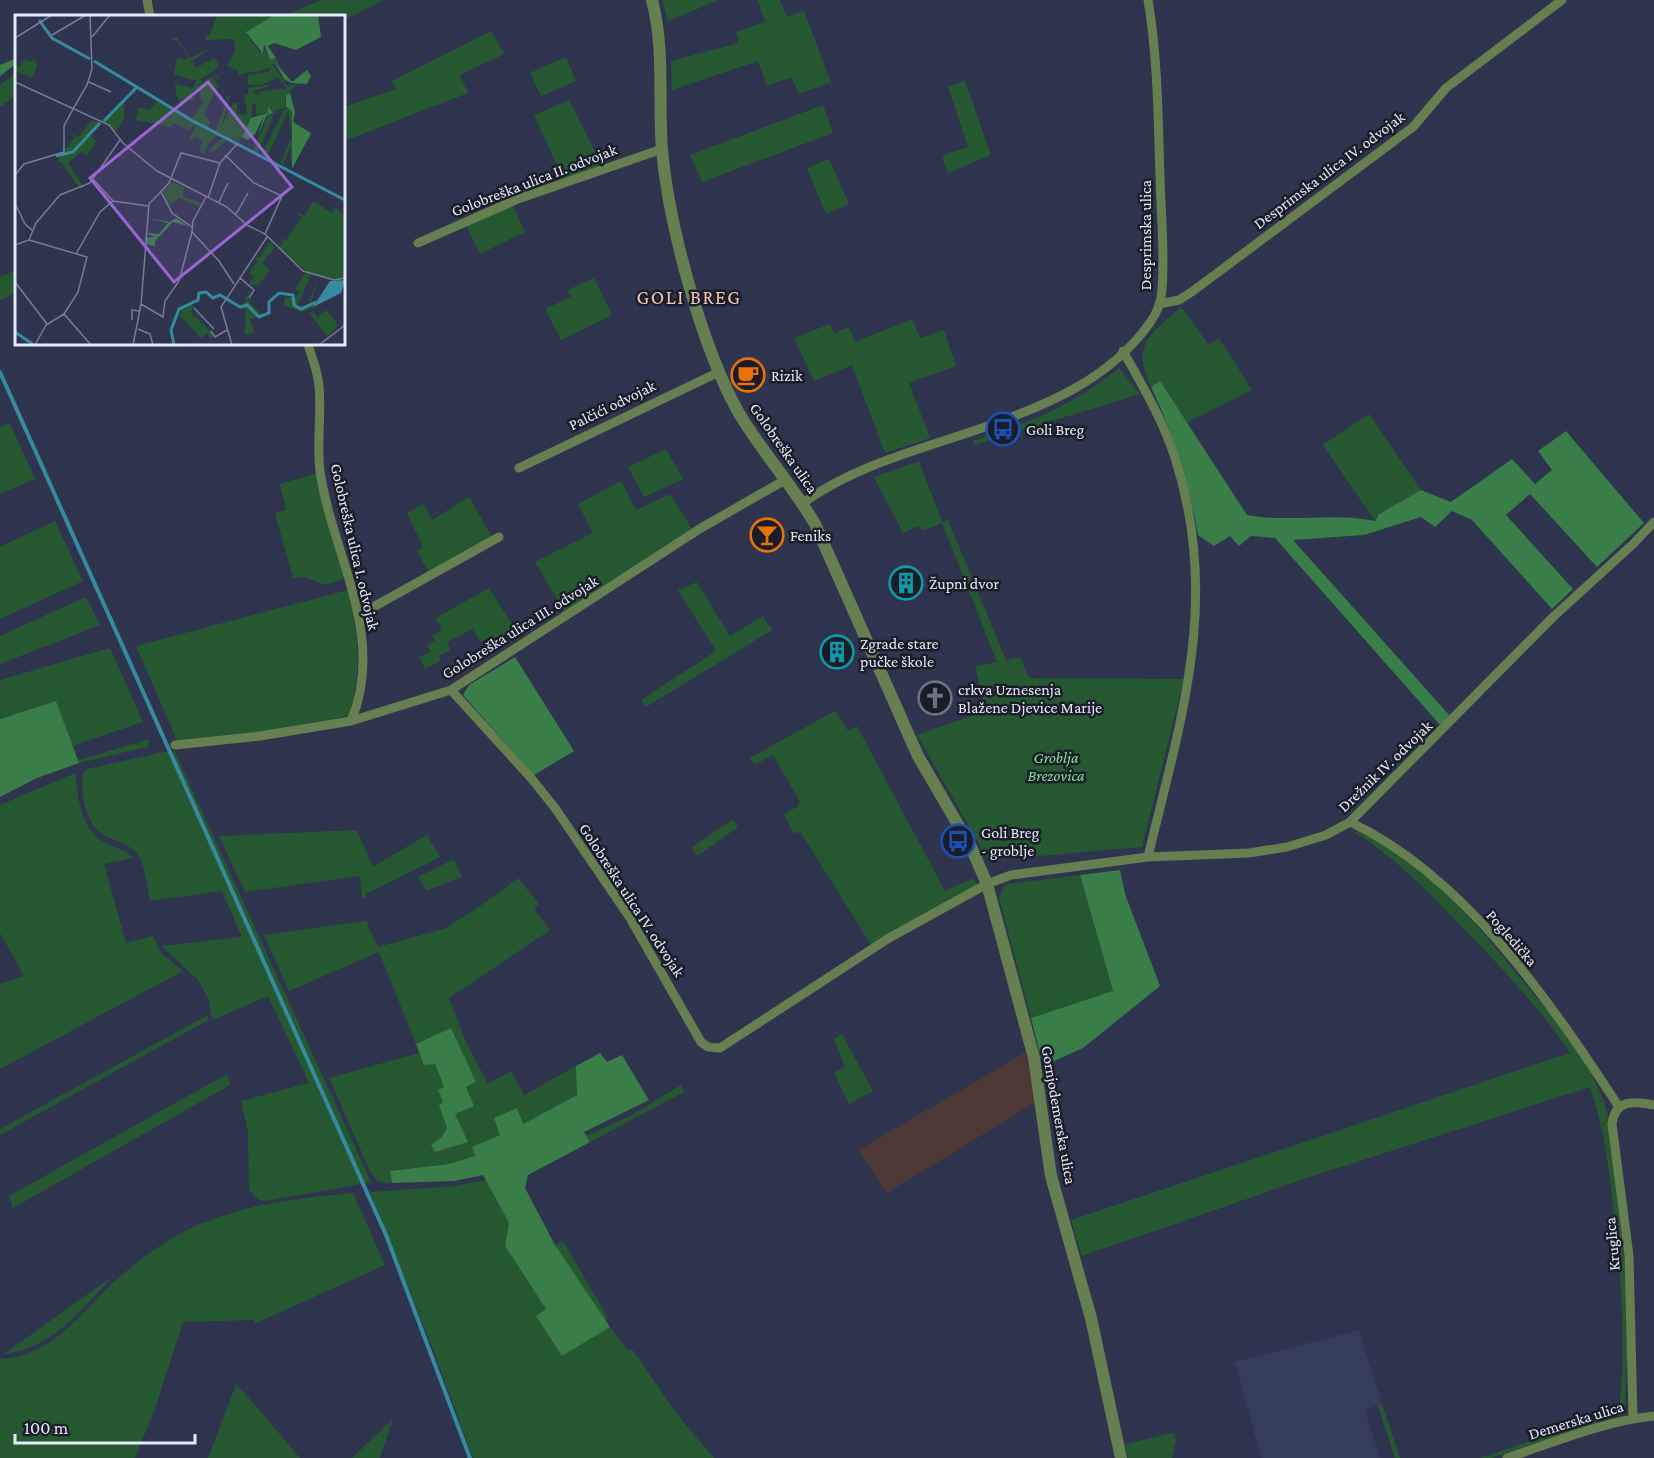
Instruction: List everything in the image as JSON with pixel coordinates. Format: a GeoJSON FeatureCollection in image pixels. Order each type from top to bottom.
{"type":"FeatureCollection","features":[{"type":"Feature","properties":{"kind":"street"},"geometry":{"type":"LineString","coordinates":[[147,0],[150,15]]}},
{"type":"Feature","properties":{"kind":"street","name":"Golobreška ulica"},"geometry":{"type":"LineString","coordinates":[[652,0],[659,31],[662,149],[686,272],[719,372],[750,431],[803,503],[815,524],[918,756],[971,848],[987,884]]}},
{"type":"Feature","properties":{"kind":"street","name":"Desprimska ulica"},"geometry":{"type":"LineString","coordinates":[[803,503],[838,479],[1040,408],[1079,387],[1123,351],[1150,324],[1159,304],[1162,248],[1156,71],[1148,0]]}},
{"type":"Feature","properties":{"kind":"street","name":"Desprimska ulica IV. odvojak"},"geometry":{"type":"LineString","coordinates":[[1159,304],[1179,300],[1349,178],[1413,128],[1446,88],[1562,0]]}},
{"type":"Feature","properties":{"kind":"street","name":"Golobreška ulica II. odvojak"},"geometry":{"type":"LineString","coordinates":[[417,243],[518,199],[662,149]]}},
{"type":"Feature","properties":{"kind":"street","name":"Golobreška ulica I. odvojak"},"geometry":{"type":"LineString","coordinates":[[308,345],[319,380],[317,440],[320,471],[359,615],[363,664],[362,685],[351,721]]}},
{"type":"Feature","properties":{"kind":"street"},"geometry":{"type":"LineString","coordinates":[[1123,351],[1154,407],[1175,455],[1185,489],[1197,601],[1196,635],[1189,685],[1148,857]]}},
{"type":"Feature","properties":{"kind":"street","name":"Palčići odvojak"},"geometry":{"type":"LineString","coordinates":[[519,468],[719,372]]}},
{"type":"Feature","properties":{"kind":"street","name":"Golobreška ulica III. odvojak"},"geometry":{"type":"LineString","coordinates":[[175,745],[260,736],[351,721],[451,690],[701,528],[785,480]]}},
{"type":"Feature","properties":{"kind":"street","name":"Drežnik IV. odvojak"},"geometry":{"type":"LineString","coordinates":[[987,884],[1011,875],[1148,857],[1250,853],[1287,847],[1326,835],[1350,822],[1552,618],[1654,522]]}},
{"type":"Feature","properties":{"kind":"street"},"geometry":{"type":"LineString","coordinates":[[359,615],[499,537]]}},
{"type":"Feature","properties":{"kind":"street","name":"Golobreška ulica IV. odvojak"},"geometry":{"type":"LineString","coordinates":[[451,690],[531,777],[555,808],[630,918],[701,1042],[708,1047],[720,1048],[729,1044],[889,938],[987,884]]}},
{"type":"Feature","properties":{"kind":"street","name":"Pogledička"},"geometry":{"type":"LineString","coordinates":[[1350,822],[1381,837],[1415,860],[1467,909],[1547,1003],[1619,1107]]}},
{"type":"Feature","properties":{"kind":"street","name":"Gornjodemerska ulica"},"geometry":{"type":"LineString","coordinates":[[987,884],[1034,1058],[1052,1176],[1091,1318],[1121,1458]]}},
{"type":"Feature","properties":{"kind":"street"},"geometry":{"type":"LineString","coordinates":[[1619,1107],[1635,1101],[1654,1105]]}},
{"type":"Feature","properties":{"kind":"street","name":"Kruglica"},"geometry":{"type":"LineString","coordinates":[[1619,1107],[1612,1124],[1629,1256],[1633,1418]]}},
{"type":"Feature","properties":{"kind":"street","name":"Demerska ulica"},"geometry":{"type":"LineString","coordinates":[[1507,1458],[1633,1418],[1654,1416]]}},
{"type":"Feature","properties":{"kind":"shaded area"},"geometry":{"type":"Polygon","coordinates":[[[1026,1052],[1036,1102],[887,1193],[858,1150],[1026,1052]]]}},
{"type":"Feature","properties":{"kind":"shaded area"},"geometry":{"type":"Polygon","coordinates":[[[1359,1330],[1382,1404],[1365,1410],[1380,1458],[1261,1458],[1235,1362],[1359,1330]]]}},
{"type":"Feature","properties":{"kind":"green space"},"geometry":{"type":"Polygon","coordinates":[[[322,0],[384,0],[345,20],[345,15],[284,15],[322,0]]]}},
{"type":"Feature","properties":{"kind":"green space"},"geometry":{"type":"Polygon","coordinates":[[[662,0],[719,0],[668,21],[662,0]]]}},
{"type":"Feature","properties":{"kind":"green space"},"geometry":{"type":"Polygon","coordinates":[[[758,0],[780,0],[787,17],[804,11],[831,82],[799,94],[791,77],[767,86],[758,61],[672,90],[671,61],[739,43],[736,32],[765,22],[758,0]]]}},
{"type":"Feature","properties":{"kind":"green space"},"geometry":{"type":"Polygon","coordinates":[[[491,31],[504,54],[460,75],[468,93],[345,141],[345,107],[396,89],[392,81],[491,31]]]}},
{"type":"Feature","properties":{"kind":"green space"},"geometry":{"type":"Polygon","coordinates":[[[566,57],[576,81],[541,96],[530,73],[566,57]]]}},
{"type":"Feature","properties":{"kind":"green space"},"geometry":{"type":"Polygon","coordinates":[[[15,58],[15,65],[0,76],[0,65],[15,58]]]}},
{"type":"Feature","properties":{"kind":"green space"},"geometry":{"type":"Polygon","coordinates":[[[15,74],[15,96],[0,107],[0,85],[15,74]]]}},
{"type":"Feature","properties":{"kind":"green space"},"geometry":{"type":"Polygon","coordinates":[[[965,81],[991,155],[948,173],[942,156],[968,147],[948,86],[965,81]]]}},
{"type":"Feature","properties":{"kind":"green space"},"geometry":{"type":"Polygon","coordinates":[[[569,100],[602,166],[564,180],[534,115],[569,100]]]}},
{"type":"Feature","properties":{"kind":"green space"},"geometry":{"type":"Polygon","coordinates":[[[823,105],[833,133],[702,182],[690,155],[823,105]]]}},
{"type":"Feature","properties":{"kind":"green space"},"geometry":{"type":"Polygon","coordinates":[[[829,159],[849,204],[826,214],[807,168],[829,159]]]}},
{"type":"Feature","properties":{"kind":"green space"},"geometry":{"type":"Polygon","coordinates":[[[513,206],[525,232],[480,254],[466,225],[513,206]]]}},
{"type":"Feature","properties":{"kind":"green space"},"geometry":{"type":"Polygon","coordinates":[[[15,270],[15,293],[0,300],[0,277],[15,270]]]}},
{"type":"Feature","properties":{"kind":"green space"},"geometry":{"type":"Polygon","coordinates":[[[594,278],[612,315],[561,340],[545,309],[571,297],[568,290],[594,278]]]}},
{"type":"Feature","properties":{"kind":"green space"},"geometry":{"type":"Polygon","coordinates":[[[1181,307],[1209,345],[1219,338],[1252,390],[1186,423],[1160,382],[1151,387],[1143,361],[1147,341],[1160,325],[1181,307]]]}},
{"type":"Feature","properties":{"kind":"green space"},"geometry":{"type":"Polygon","coordinates":[[[912,319],[920,338],[944,330],[956,366],[909,383],[930,438],[885,453],[852,365],[814,381],[794,338],[830,324],[834,333],[849,327],[855,342],[912,319]]]}},
{"type":"Feature","properties":{"kind":"green space"},"geometry":{"type":"Polygon","coordinates":[[[1119,368],[1140,394],[974,445],[973,441],[1066,404],[1119,368]]]}},
{"type":"Feature","properties":{"kind":"green space"},"geometry":{"type":"Polygon","coordinates":[[[1160,381],[1247,515],[1279,518],[1343,517],[1375,521],[1379,514],[1421,490],[1451,502],[1512,459],[1535,484],[1552,470],[1538,451],[1566,431],[1644,523],[1597,567],[1530,494],[1506,515],[1573,589],[1552,609],[1472,520],[1452,511],[1435,527],[1421,517],[1364,535],[1293,540],[1450,716],[1441,726],[1275,538],[1251,536],[1239,546],[1230,536],[1214,546],[1198,535],[1180,460],[1151,387],[1160,381]]]}},
{"type":"Feature","properties":{"kind":"green space"},"geometry":{"type":"Polygon","coordinates":[[[1369,414],[1421,490],[1379,514],[1375,521],[1323,445],[1369,414]]]}},
{"type":"Feature","properties":{"kind":"green space"},"geometry":{"type":"Polygon","coordinates":[[[10,423],[35,479],[0,494],[0,427],[10,423]]]}},
{"type":"Feature","properties":{"kind":"green space"},"geometry":{"type":"Polygon","coordinates":[[[666,449],[683,479],[644,497],[628,467],[666,449]]]}},
{"type":"Feature","properties":{"kind":"green space","name":"Groblja Brezovica"},"geometry":{"type":"Polygon","coordinates":[[[919,461],[942,522],[948,520],[1006,660],[1020,657],[1029,678],[1184,679],[1142,847],[993,860],[987,858],[917,735],[986,711],[975,667],[997,662],[942,523],[922,531],[918,526],[903,533],[874,477],[919,461]]]}},
{"type":"Feature","properties":{"kind":"green space"},"geometry":{"type":"Polygon","coordinates":[[[317,473],[345,578],[325,585],[305,577],[293,578],[275,513],[286,510],[280,484],[317,473]]]}},
{"type":"Feature","properties":{"kind":"green space"},"geometry":{"type":"Polygon","coordinates":[[[621,481],[636,510],[670,494],[693,530],[565,612],[535,562],[593,533],[578,504],[621,481]]]}},
{"type":"Feature","properties":{"kind":"green space"},"geometry":{"type":"Polygon","coordinates":[[[469,497],[492,537],[429,573],[417,551],[423,547],[407,513],[424,504],[432,520],[469,497]]]}},
{"type":"Feature","properties":{"kind":"green space"},"geometry":{"type":"Polygon","coordinates":[[[55,521],[83,581],[0,619],[0,547],[55,521]]]}},
{"type":"Feature","properties":{"kind":"green space"},"geometry":{"type":"Polygon","coordinates":[[[697,582],[730,636],[763,616],[772,630],[646,707],[641,700],[716,651],[678,590],[697,582]]]}},
{"type":"Feature","properties":{"kind":"green space"},"geometry":{"type":"Polygon","coordinates":[[[489,588],[517,632],[487,651],[472,629],[448,642],[450,650],[439,656],[441,661],[425,669],[419,657],[431,652],[427,645],[435,641],[432,636],[442,630],[436,618],[489,588]]]}},
{"type":"Feature","properties":{"kind":"green space"},"geometry":{"type":"Polygon","coordinates":[[[348,590],[358,653],[356,683],[349,716],[258,732],[177,740],[136,646],[348,590]]]}},
{"type":"Feature","properties":{"kind":"green space"},"geometry":{"type":"Polygon","coordinates":[[[86,597],[100,625],[0,664],[0,636],[86,597]]]}},
{"type":"Feature","properties":{"kind":"green space"},"geometry":{"type":"Polygon","coordinates":[[[110,648],[143,722],[72,746],[56,701],[0,719],[0,680],[110,648]]]}},
{"type":"Feature","properties":{"kind":"green space"},"geometry":{"type":"Polygon","coordinates":[[[515,657],[574,751],[534,775],[463,695],[469,685],[515,657]]]}},
{"type":"Feature","properties":{"kind":"green space"},"geometry":{"type":"Polygon","coordinates":[[[56,701],[79,763],[37,778],[0,797],[0,719],[56,701]]]}},
{"type":"Feature","properties":{"kind":"green space"},"geometry":{"type":"Polygon","coordinates":[[[835,711],[848,731],[857,726],[945,891],[973,878],[977,885],[871,945],[800,831],[794,834],[784,815],[798,806],[799,800],[773,755],[754,765],[750,758],[835,711]]]}},
{"type":"Feature","properties":{"kind":"green space"},"geometry":{"type":"Polygon","coordinates":[[[150,739],[147,747],[79,763],[78,760],[150,739]]]}},
{"type":"Feature","properties":{"kind":"green space"},"geometry":{"type":"Polygon","coordinates":[[[174,750],[371,1182],[267,1201],[259,1200],[249,1190],[248,1133],[241,1101],[309,1083],[268,996],[212,1020],[209,1000],[198,980],[162,946],[242,937],[222,891],[150,901],[145,871],[138,855],[128,846],[99,832],[89,817],[84,799],[82,781],[83,773],[87,769],[174,750]]]}},
{"type":"Feature","properties":{"kind":"green space"},"geometry":{"type":"Polygon","coordinates":[[[75,773],[82,812],[90,829],[104,842],[134,858],[104,864],[126,943],[153,936],[161,953],[183,971],[0,1069],[0,984],[24,976],[0,933],[0,805],[75,773]]]}},
{"type":"Feature","properties":{"kind":"green space"},"geometry":{"type":"Polygon","coordinates":[[[733,819],[738,827],[697,856],[692,847],[733,819]]]}},
{"type":"Feature","properties":{"kind":"green space"},"geometry":{"type":"Polygon","coordinates":[[[357,830],[373,867],[427,835],[440,857],[366,894],[366,898],[362,897],[360,876],[245,892],[219,836],[357,830]]]}},
{"type":"Feature","properties":{"kind":"green space"},"geometry":{"type":"Polygon","coordinates":[[[1350,830],[1377,840],[1402,855],[1458,904],[1569,1038],[1600,1092],[1607,1111],[1629,1302],[1625,1413],[1492,1458],[1480,1458],[1619,1411],[1623,1340],[1617,1247],[1606,1154],[1600,1120],[1590,1087],[1310,1177],[1082,1256],[1071,1220],[1570,1053],[1520,988],[1438,902],[1396,863],[1350,830]]]}},
{"type":"Feature","properties":{"kind":"green space"},"geometry":{"type":"Polygon","coordinates":[[[454,859],[462,877],[426,891],[418,877],[454,859]]]}},
{"type":"Feature","properties":{"kind":"green space"},"geometry":{"type":"Polygon","coordinates":[[[1120,870],[1125,894],[1160,986],[1083,1048],[1043,1066],[1031,1018],[1113,991],[1080,875],[1120,870]]]}},
{"type":"Feature","properties":{"kind":"green space"},"geometry":{"type":"Polygon","coordinates":[[[1080,875],[1113,992],[1031,1018],[999,898],[1003,887],[1008,884],[1080,875]]]}},
{"type":"Feature","properties":{"kind":"green space"},"geometry":{"type":"Polygon","coordinates":[[[518,878],[539,904],[534,909],[550,930],[449,998],[467,1044],[488,1084],[511,1071],[524,1095],[576,1066],[577,1095],[523,1124],[495,1118],[500,1135],[473,1147],[475,1156],[449,1164],[390,1171],[392,1183],[378,1182],[369,1169],[329,1078],[419,1053],[424,1065],[435,1063],[444,1088],[438,1090],[443,1102],[439,1105],[447,1127],[466,1087],[475,1081],[451,1029],[416,1044],[379,952],[289,991],[264,935],[366,921],[378,947],[444,929],[518,878]],[[443,1135],[432,1145],[435,1152],[443,1135]]]}},
{"type":"Feature","properties":{"kind":"green space"},"geometry":{"type":"Polygon","coordinates":[[[208,1015],[208,1020],[0,1135],[0,1129],[208,1015]]]}},
{"type":"Feature","properties":{"kind":"green space"},"geometry":{"type":"Polygon","coordinates":[[[451,1028],[476,1082],[466,1087],[474,1106],[455,1114],[468,1142],[435,1152],[431,1145],[442,1137],[447,1128],[439,1105],[443,1102],[438,1090],[444,1087],[435,1064],[424,1065],[416,1044],[451,1028]]]}},
{"type":"Feature","properties":{"kind":"green space"},"geometry":{"type":"Polygon","coordinates":[[[842,1034],[873,1091],[849,1104],[834,1073],[845,1067],[834,1039],[842,1034]]]}},
{"type":"Feature","properties":{"kind":"green space"},"geometry":{"type":"Polygon","coordinates":[[[600,1053],[607,1062],[622,1055],[649,1100],[584,1132],[590,1142],[528,1175],[525,1188],[555,1245],[610,1327],[562,1356],[536,1316],[546,1309],[505,1246],[509,1223],[483,1175],[454,1181],[392,1183],[390,1171],[449,1164],[475,1156],[472,1147],[500,1135],[494,1118],[517,1108],[523,1124],[577,1095],[576,1066],[600,1053]]]}},
{"type":"Feature","properties":{"kind":"green space"},"geometry":{"type":"Polygon","coordinates":[[[227,1074],[230,1085],[13,1208],[9,1196],[227,1074]]]}},
{"type":"Feature","properties":{"kind":"green space"},"geometry":{"type":"Polygon","coordinates":[[[681,1085],[684,1092],[590,1142],[586,1136],[630,1116],[681,1085]]]}},
{"type":"Feature","properties":{"kind":"green space"},"geometry":{"type":"Polygon","coordinates":[[[486,1180],[509,1223],[505,1246],[546,1309],[537,1315],[562,1355],[610,1327],[628,1351],[632,1349],[679,1417],[714,1458],[473,1458],[434,1352],[370,1192],[455,1186],[486,1180]]]}},
{"type":"Feature","properties":{"kind":"green space"},"geometry":{"type":"Polygon","coordinates":[[[353,1193],[385,1265],[254,1324],[255,1320],[183,1322],[156,1406],[135,1458],[0,1458],[0,1359],[18,1357],[49,1343],[133,1265],[189,1229],[234,1212],[258,1206],[353,1193]]]}},
{"type":"Feature","properties":{"kind":"green space"},"geometry":{"type":"Polygon","coordinates":[[[563,1241],[608,1318],[605,1320],[555,1245],[563,1241]]]}},
{"type":"Feature","properties":{"kind":"green space"},"geometry":{"type":"Polygon","coordinates":[[[113,1276],[65,1326],[37,1345],[4,1354],[113,1276]]]}},
{"type":"Feature","properties":{"kind":"green space"},"geometry":{"type":"Polygon","coordinates":[[[236,1385],[242,1390],[300,1458],[208,1458],[236,1385]]]}},
{"type":"Feature","properties":{"kind":"green space"},"geometry":{"type":"Polygon","coordinates":[[[1382,1404],[1400,1458],[1395,1458],[1378,1406],[1382,1404]]]}},
{"type":"Feature","properties":{"kind":"green space"},"geometry":{"type":"Polygon","coordinates":[[[393,1419],[380,1458],[352,1458],[393,1419]]]}},
{"type":"Feature","properties":{"kind":"green space"},"geometry":{"type":"Polygon","coordinates":[[[1173,1433],[1176,1440],[1172,1458],[1128,1458],[1125,1444],[1173,1433]]]}},
{"type":"Feature","properties":{"kind":"waterway"},"geometry":{"type":"LineString","coordinates":[[0,372],[386,1235],[470,1458]]}},
{"type":"Feature","properties":{"kind":"place","name":"Rizik"},"geometry":{"type":"Point","coordinates":[748,375]}},
{"type":"Feature","properties":{"kind":"place","name":"Goli Breg"},"geometry":{"type":"Point","coordinates":[1003,429]}},
{"type":"Feature","properties":{"kind":"place","name":"Feniks"},"geometry":{"type":"Point","coordinates":[767,535]}},
{"type":"Feature","properties":{"kind":"place","name":"Župni dvor"},"geometry":{"type":"Point","coordinates":[906,583]}},
{"type":"Feature","properties":{"kind":"place","name":"Zgrade stare pučke škole"},"geometry":{"type":"Point","coordinates":[837,652]}},
{"type":"Feature","properties":{"kind":"place","name":"crkva Uznesenja Blažene Djevice Marije"},"geometry":{"type":"Point","coordinates":[935,698]}},
{"type":"Feature","properties":{"kind":"place","name":"Goli Breg - groblje"},"geometry":{"type":"Point","coordinates":[958,841]}},
{"type":"Feature","properties":{"kind":"district","name":"GOLI BREG"},"geometry":{"type":"Point","coordinates":[689,297]}}]}
